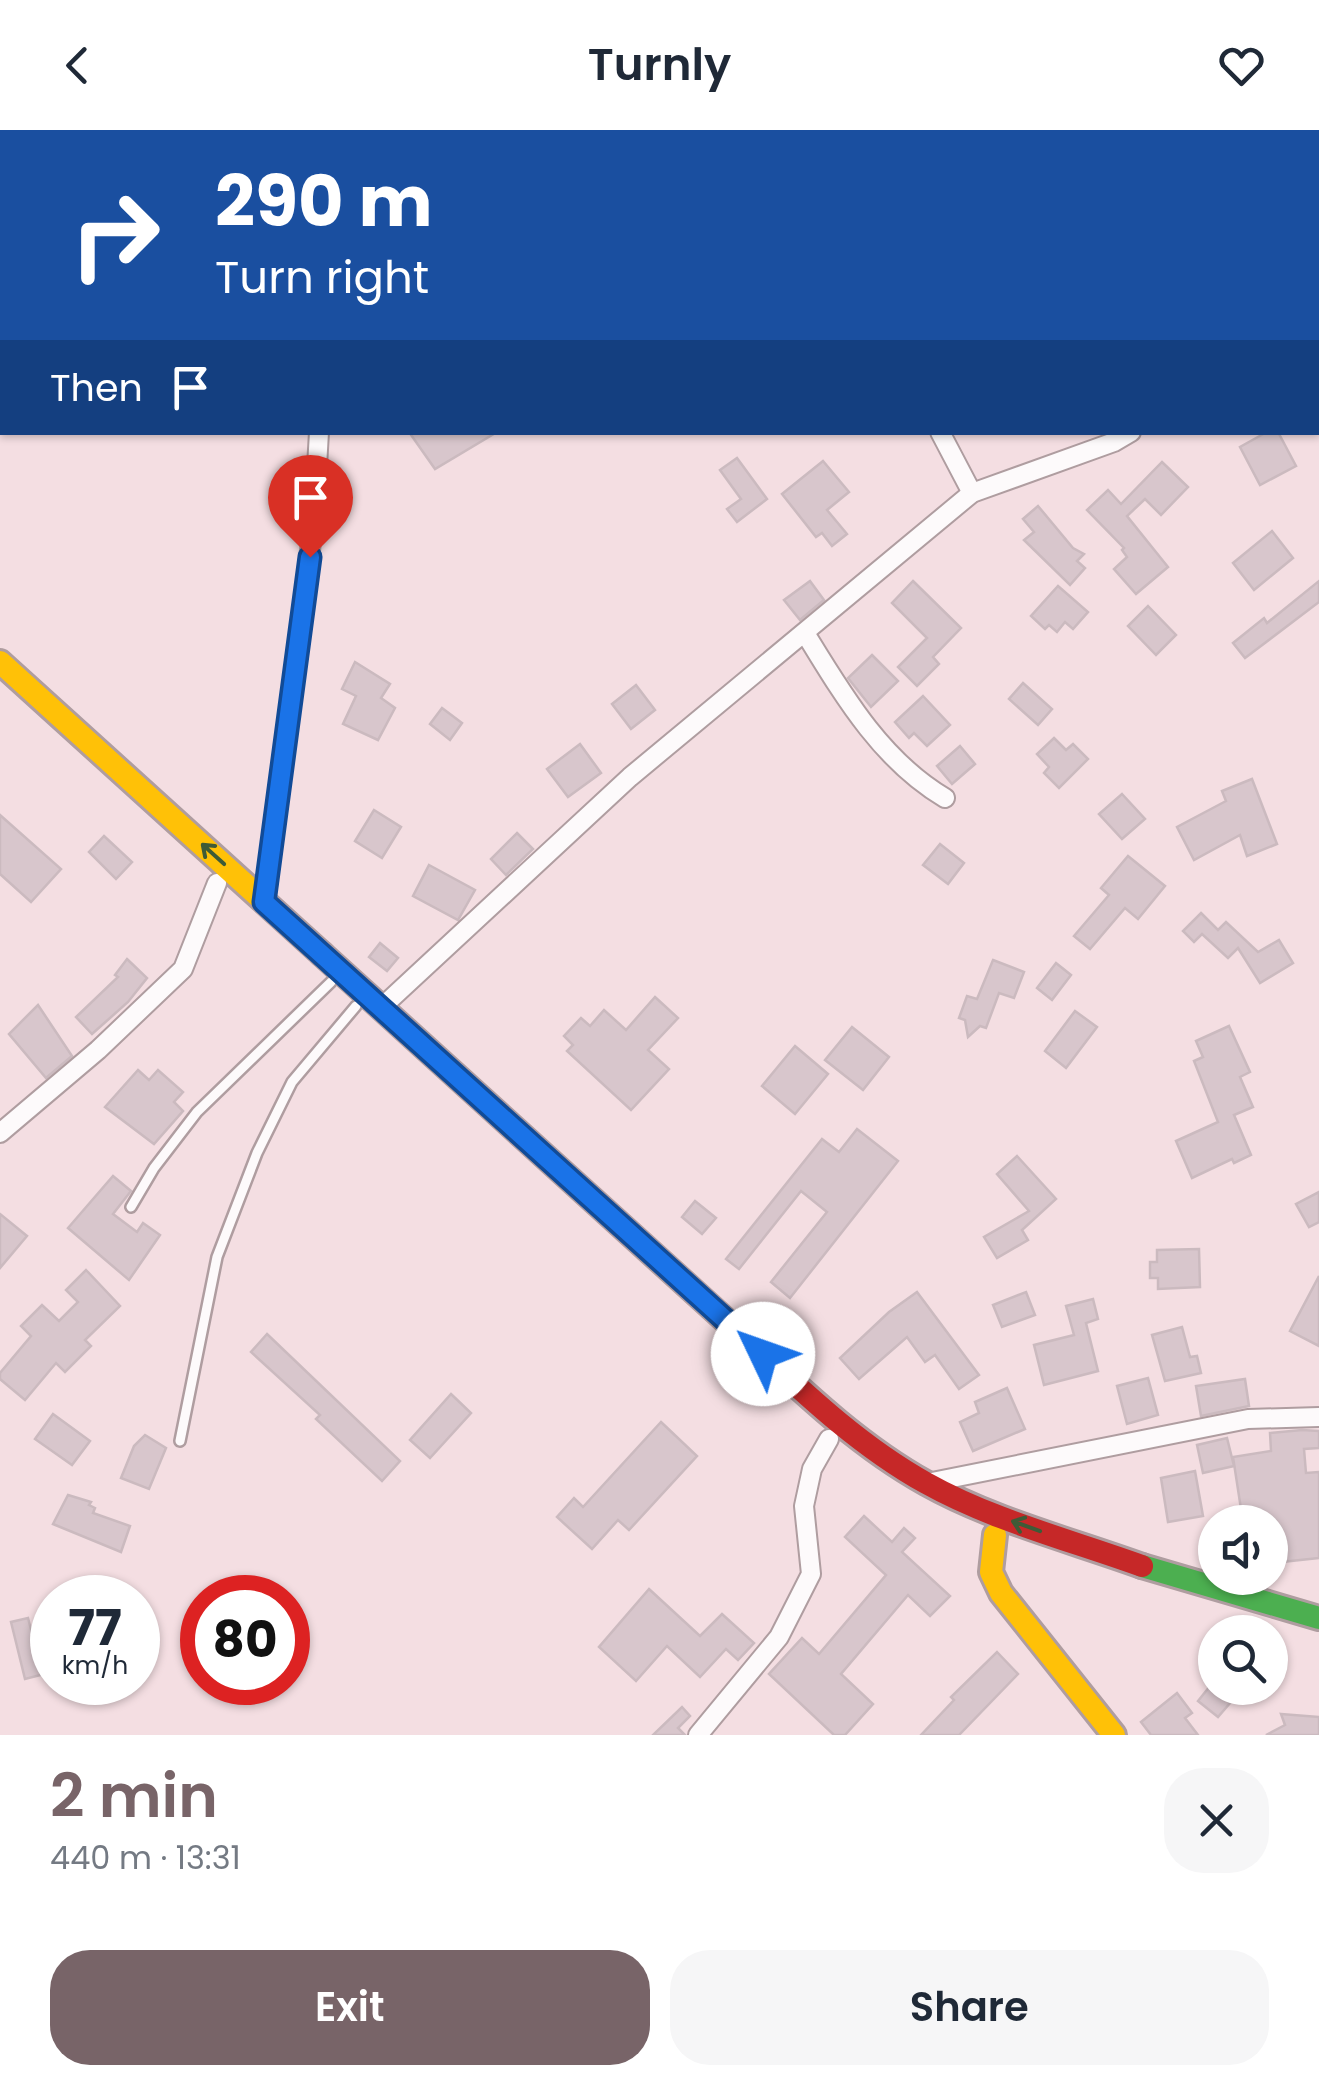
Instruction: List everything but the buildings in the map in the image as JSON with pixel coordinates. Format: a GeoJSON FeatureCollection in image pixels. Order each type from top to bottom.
{"type":"FeatureCollection","features":[{"type":"Feature","properties":{"kind":"main road"},"geometry":{"type":"LineString","coordinates":[[0,662],[822,1408],[874,1450],[926,1484],[1037,1530],[1157,1571],[1319,1618]]}},
{"type":"Feature","properties":{"kind":"main road"},"geometry":{"type":"LineString","coordinates":[[0,692],[217,883],[267,921],[582,1210],[780,1399],[894,1488],[1026,1548],[1319,1636]]}},
{"type":"Feature","properties":{"kind":"main road"},"geometry":{"type":"LineString","coordinates":[[996,1535],[991,1572],[1001,1592],[1114,1735]]}},
{"type":"Feature","properties":{"kind":"street"},"geometry":{"type":"LineString","coordinates":[[264,902],[314,518],[318,435]]}},
{"type":"Feature","properties":{"kind":"street"},"geometry":{"type":"LineString","coordinates":[[942,435],[972,492]]}},
{"type":"Feature","properties":{"kind":"street"},"geometry":{"type":"LineString","coordinates":[[382,1007],[630,777],[972,492],[1126,435]]}},
{"type":"Feature","properties":{"kind":"street"},"geometry":{"type":"LineString","coordinates":[[805,633],[846,700],[890,755],[944,798]]}},
{"type":"Feature","properties":{"kind":"street"},"geometry":{"type":"LineString","coordinates":[[0,1134],[98,1050],[183,969],[217,883]]}},
{"type":"Feature","properties":{"kind":"street"},"geometry":{"type":"LineString","coordinates":[[926,1484],[1248,1419],[1319,1418]]}},
{"type":"Feature","properties":{"kind":"street"},"geometry":{"type":"LineString","coordinates":[[698,1735],[778,1637],[811,1574],[804,1506],[812,1470],[829,1439]]}},
{"type":"Feature","properties":{"kind":"lane"},"geometry":{"type":"LineString","coordinates":[[131,1207],[154,1168],[197,1112],[331,982]]}},
{"type":"Feature","properties":{"kind":"lane"},"geometry":{"type":"LineString","coordinates":[[180,1441],[217,1258],[257,1154],[292,1082],[356,1006]]}},
{"type":"Feature","properties":{"kind":"traffic: fast"},"geometry":{"type":"LineString","coordinates":[[322,954],[734,1328]]}},
{"type":"Feature","properties":{"kind":"traffic: fast"},"geometry":{"type":"LineString","coordinates":[[1142,1566],[1319,1618]]}},
{"type":"Feature","properties":{"kind":"traffic: slow"},"geometry":{"type":"LineString","coordinates":[[0,662],[322,954]]}},
{"type":"Feature","properties":{"kind":"traffic: slow"},"geometry":{"type":"LineString","coordinates":[[995,1535],[991,1572],[1001,1593],[1114,1735]]}},
{"type":"Feature","properties":{"kind":"traffic: jam"},"geometry":{"type":"LineString","coordinates":[[734,1328],[850,1431],[926,1483],[1004,1519],[1142,1566]]}},
{"type":"Feature","properties":{"kind":"route"},"geometry":{"type":"LineString","coordinates":[[310,557],[264,902],[763,1354]]}}]}
